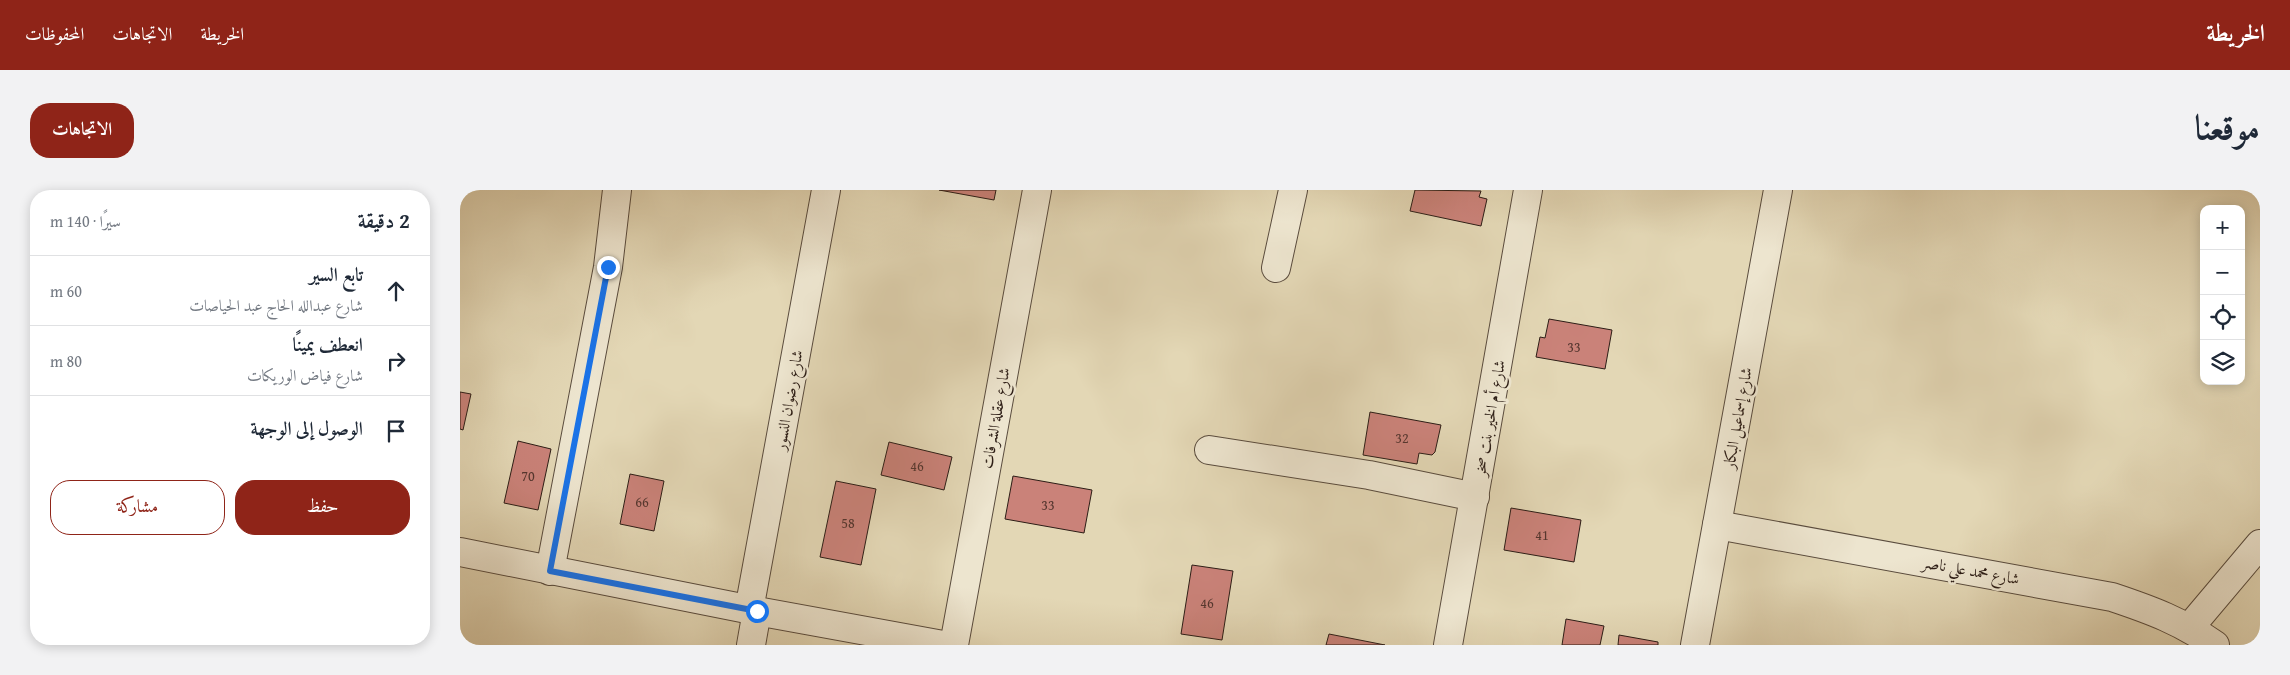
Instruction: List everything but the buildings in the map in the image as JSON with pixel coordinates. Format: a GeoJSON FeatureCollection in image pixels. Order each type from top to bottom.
{"type":"FeatureCollection","features":[{"type":"Feature","properties":{"kind":"street"},"geometry":{"type":"LineString","coordinates":[[550,571],[608,267],[618,190]]}},
{"type":"Feature","properties":{"kind":"street","name":"شارع رضوان النسور"},"geometry":{"type":"LineString","coordinates":[[751,645],[753,610],[826,190]]}},
{"type":"Feature","properties":{"kind":"street","name":"شارع عقلة الشرفات"},"geometry":{"type":"LineString","coordinates":[[954,645],[1037,190]]}},
{"type":"Feature","properties":{"kind":"street"},"geometry":{"type":"LineString","coordinates":[[1276,268],[1293,190]]}},
{"type":"Feature","properties":{"kind":"street","name":"شارع أم الخير بنت صخر"},"geometry":{"type":"LineString","coordinates":[[1448,645],[1528,190]]}},
{"type":"Feature","properties":{"kind":"street","name":"شارع إسماعيل البكار"},"geometry":{"type":"LineString","coordinates":[[1695,645],[1778,190]]}},
{"type":"Feature","properties":{"kind":"street"},"geometry":{"type":"LineString","coordinates":[[1209,450],[1369,475],[1475,497]]}},
{"type":"Feature","properties":{"kind":"street","name":"شارع محمد علي ناصر"},"geometry":{"type":"LineString","coordinates":[[1717,525],[2073,589],[2136,605],[2190,627],[2215,645]]}},
{"type":"Feature","properties":{"kind":"street"},"geometry":{"type":"LineString","coordinates":[[2190,627],[2260,544]]}},
{"type":"Feature","properties":{"kind":"street"},"geometry":{"type":"LineString","coordinates":[[460,552],[550,571],[943,645]]}},
{"type":"Feature","properties":{"kind":"route"},"geometry":{"type":"LineString","coordinates":[[608,267],[550,571],[757,611]]}}]}
